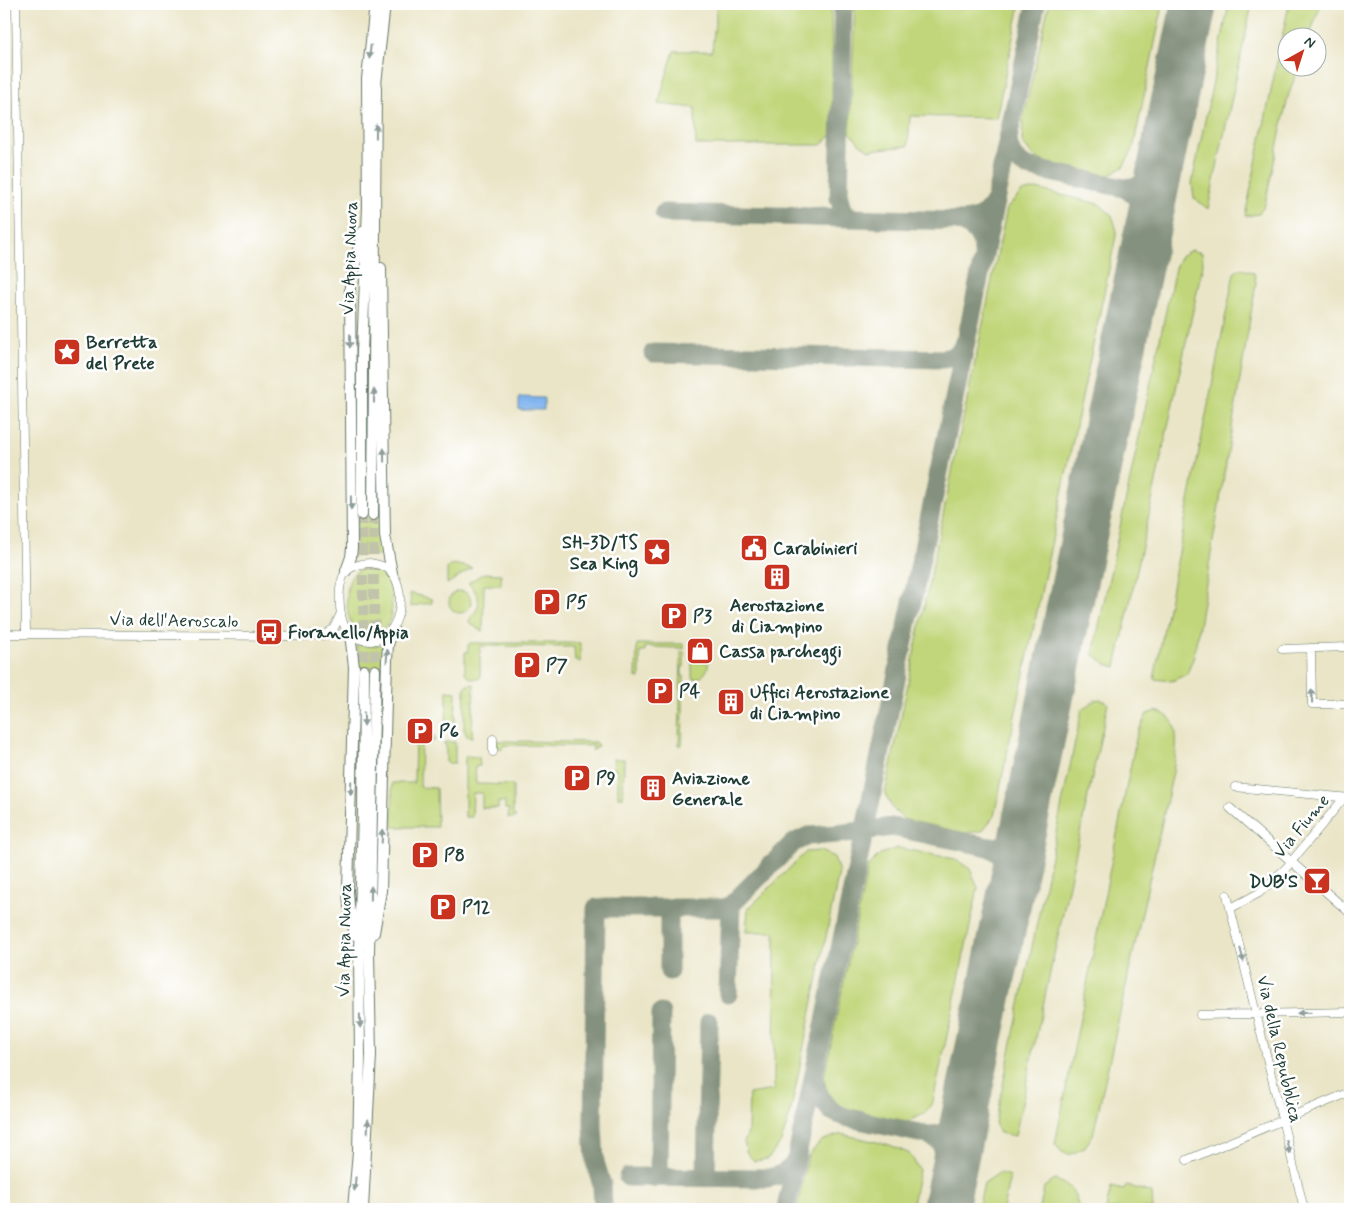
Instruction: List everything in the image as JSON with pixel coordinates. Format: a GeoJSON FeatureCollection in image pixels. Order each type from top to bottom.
{"type":"FeatureCollection","features":[{"type":"Feature","properties":{"kind":"main road","name":"Via Appia Nuova"},"geometry":{"type":"LineString","coordinates":[[373,515],[371,211],[367,79],[375,4]]}},
{"type":"Feature","properties":{"kind":"main road","name":"Via Appia Nuova"},"geometry":{"type":"LineString","coordinates":[[362,514],[362,352],[371,211],[376,84],[385,4]]}},
{"type":"Feature","properties":{"kind":"main road"},"geometry":{"type":"LineString","coordinates":[[346,571],[352,548],[350,286],[371,211]]}},
{"type":"Feature","properties":{"kind":"main road"},"geometry":{"type":"LineString","coordinates":[[371,211],[381,269],[385,536],[392,573]]}},
{"type":"Feature","properties":{"kind":"main road"},"geometry":{"type":"LineString","coordinates":[[364,952],[376,924],[380,894],[387,660],[388,645],[393,629]]}},
{"type":"Feature","properties":{"kind":"main road"},"geometry":{"type":"LineString","coordinates":[[350,634],[354,667],[348,890],[350,914],[364,952]]}},
{"type":"Feature","properties":{"kind":"main road","name":"Via Appia Nuova"},"geometry":{"type":"LineString","coordinates":[[363,1209],[371,1055],[364,952],[364,670]]}},
{"type":"Feature","properties":{"kind":"main road","name":"Via Appia Nuova"},"geometry":{"type":"LineString","coordinates":[[353,1209],[358,1152],[375,670]]}},
{"type":"Feature","properties":{"kind":"street"},"geometry":{"type":"LineString","coordinates":[[16,4],[26,633]]}},
{"type":"Feature","properties":{"kind":"street"},"geometry":{"type":"LineString","coordinates":[[370,563],[384,567],[392,573],[396,578],[399,591],[398,614],[393,629],[373,641],[362,640],[350,634],[343,622],[341,613],[340,585],[346,571],[359,564],[370,563]]}},
{"type":"Feature","properties":{"kind":"street"},"geometry":{"type":"LineString","coordinates":[[322,636],[334,628],[341,613]]}},
{"type":"Feature","properties":{"kind":"street","name":"Via dell'Aeroscalo"},"geometry":{"type":"LineString","coordinates":[[4,634],[322,636],[350,634]]}},
{"type":"Feature","properties":{"kind":"street"},"geometry":{"type":"LineString","coordinates":[[1282,649],[1350,647]]}},
{"type":"Feature","properties":{"kind":"street"},"geometry":{"type":"LineString","coordinates":[[1311,648],[1312,704],[1350,704]]}},
{"type":"Feature","properties":{"kind":"street"},"geometry":{"type":"LineString","coordinates":[[492,752],[493,739]]}},
{"type":"Feature","properties":{"kind":"street"},"geometry":{"type":"LineString","coordinates":[[1235,787],[1347,798]]}},
{"type":"Feature","properties":{"kind":"street","name":"Via Fiume"},"geometry":{"type":"LineString","coordinates":[[1231,908],[1259,893],[1292,863],[1347,798]]}},
{"type":"Feature","properties":{"kind":"street"},"geometry":{"type":"LineString","coordinates":[[1230,808],[1350,913]]}},
{"type":"Feature","properties":{"kind":"street","name":"Via della Repubblica"},"geometry":{"type":"LineString","coordinates":[[1228,895],[1304,1209]]}},
{"type":"Feature","properties":{"kind":"street"},"geometry":{"type":"LineString","coordinates":[[1200,1015],[1350,1012]]}},
{"type":"Feature","properties":{"kind":"street"},"geometry":{"type":"LineString","coordinates":[[1186,1160],[1350,1092]]}},
{"type":"Feature","properties":{"kind":"green space"},"geometry":{"type":"Polygon","coordinates":[[[717,4],[831,4],[833,134],[821,145],[696,145],[695,108],[658,104],[674,51],[712,51],[717,4]]]}},
{"type":"Feature","properties":{"kind":"green space"},"geometry":{"type":"Polygon","coordinates":[[[855,4],[1020,4],[996,118],[910,116],[908,146],[869,150],[860,144],[850,132],[855,4]]]}},
{"type":"Feature","properties":{"kind":"green space"},"geometry":{"type":"Polygon","coordinates":[[[1049,4],[1163,4],[1133,149],[1123,167],[1109,175],[1046,163],[1032,155],[1022,142],[1023,120],[1049,4]]]}},
{"type":"Feature","properties":{"kind":"green space"},"geometry":{"type":"Polygon","coordinates":[[[1229,4],[1252,4],[1208,209],[1194,198],[1192,183],[1229,4]]]}},
{"type":"Feature","properties":{"kind":"green space"},"geometry":{"type":"Polygon","coordinates":[[[1289,4],[1321,4],[1312,28],[1284,28],[1289,4]]]}},
{"type":"Feature","properties":{"kind":"green space"},"geometry":{"type":"Polygon","coordinates":[[[1276,67],[1276,78],[1295,78],[1288,97],[1265,204],[1259,214],[1245,216],[1276,67]]]}},
{"type":"Feature","properties":{"kind":"green space"},"geometry":{"type":"Polygon","coordinates":[[[1036,189],[1099,204],[1112,215],[1117,231],[994,816],[982,831],[965,833],[903,819],[893,809],[885,794],[1007,208],[1022,192],[1036,189]]]}},
{"type":"Feature","properties":{"kind":"green space"},"geometry":{"type":"Polygon","coordinates":[[[1191,250],[1202,253],[1203,264],[1116,667],[1106,664],[1093,654],[1175,268],[1181,256],[1191,250]]]}},
{"type":"Feature","properties":{"kind":"green space"},"geometry":{"type":"Polygon","coordinates":[[[1241,268],[1254,273],[1256,283],[1194,656],[1187,674],[1172,681],[1154,679],[1234,273],[1241,268]]]}},
{"type":"Feature","properties":{"kind":"green space"},"geometry":{"type":"Polygon","coordinates":[[[357,515],[381,515],[382,556],[369,554],[356,556],[357,515]]]}},
{"type":"Feature","properties":{"kind":"green space"},"geometry":{"type":"Polygon","coordinates":[[[453,564],[472,568],[447,584],[447,568],[453,564]]]}},
{"type":"Feature","properties":{"kind":"green space"},"geometry":{"type":"Polygon","coordinates":[[[368,567],[380,570],[387,577],[392,593],[392,611],[389,621],[383,630],[378,633],[365,634],[359,632],[352,624],[347,608],[347,590],[353,575],[361,569],[368,567]]]}},
{"type":"Feature","properties":{"kind":"green space"},"geometry":{"type":"Polygon","coordinates":[[[484,573],[501,574],[501,585],[484,585],[483,631],[481,631],[469,622],[477,608],[478,596],[468,583],[484,573]]]}},
{"type":"Feature","properties":{"kind":"green space"},"geometry":{"type":"Polygon","coordinates":[[[460,591],[470,598],[471,602],[464,612],[460,613],[450,606],[449,602],[456,592],[460,591]]]}},
{"type":"Feature","properties":{"kind":"green space"},"geometry":{"type":"Polygon","coordinates":[[[410,593],[432,599],[432,603],[411,607],[410,593]]]}},
{"type":"Feature","properties":{"kind":"green space"},"geometry":{"type":"Polygon","coordinates":[[[470,643],[580,643],[580,662],[575,661],[574,647],[480,646],[480,678],[471,679],[465,673],[465,652],[468,652],[468,645],[470,643]]]}},
{"type":"Feature","properties":{"kind":"green space"},"geometry":{"type":"Polygon","coordinates":[[[383,644],[382,668],[359,668],[357,645],[371,646],[383,644]]]}},
{"type":"Feature","properties":{"kind":"green space"},"geometry":{"type":"Polygon","coordinates":[[[637,644],[683,644],[684,649],[645,647],[645,652],[640,652],[640,679],[636,678],[637,644]]]}},
{"type":"Feature","properties":{"kind":"green space"},"geometry":{"type":"Polygon","coordinates":[[[703,649],[709,649],[708,668],[704,675],[695,679],[692,677],[692,662],[706,662],[707,653],[703,653],[703,649]]]}},
{"type":"Feature","properties":{"kind":"green space"},"geometry":{"type":"Polygon","coordinates":[[[681,652],[684,652],[682,676],[684,676],[682,745],[679,745],[681,652]]]}},
{"type":"Feature","properties":{"kind":"green space"},"geometry":{"type":"Polygon","coordinates":[[[474,684],[472,737],[467,736],[464,729],[465,688],[467,685],[474,684]]]}},
{"type":"Feature","properties":{"kind":"green space"},"geometry":{"type":"Polygon","coordinates":[[[447,691],[456,692],[455,727],[446,727],[447,691]]]}},
{"type":"Feature","properties":{"kind":"green space"},"geometry":{"type":"Polygon","coordinates":[[[1100,699],[1108,703],[1015,1136],[1000,1133],[995,1123],[1082,709],[1095,700],[1100,699]]]}},
{"type":"Feature","properties":{"kind":"green space"},"geometry":{"type":"Polygon","coordinates":[[[1156,711],[1167,716],[1175,727],[1176,750],[1173,772],[1093,1135],[1084,1148],[1069,1155],[1062,1152],[1055,1144],[1137,734],[1147,714],[1156,711]]]}},
{"type":"Feature","properties":{"kind":"green space"},"geometry":{"type":"Polygon","coordinates":[[[415,735],[435,736],[435,741],[421,741],[420,787],[436,788],[437,827],[393,827],[392,783],[414,783],[415,735]]]}},
{"type":"Feature","properties":{"kind":"green space"},"geometry":{"type":"Polygon","coordinates":[[[497,741],[595,742],[598,746],[592,750],[594,746],[504,745],[502,749],[496,746],[497,741]]]}},
{"type":"Feature","properties":{"kind":"green space"},"geometry":{"type":"Polygon","coordinates":[[[445,742],[455,742],[455,763],[446,763],[446,744],[443,744],[445,742]]]}},
{"type":"Feature","properties":{"kind":"green space"},"geometry":{"type":"Polygon","coordinates":[[[466,756],[479,757],[480,766],[475,767],[476,784],[513,785],[513,815],[516,816],[515,818],[508,818],[509,809],[505,809],[505,802],[498,802],[498,808],[482,808],[482,793],[473,793],[472,817],[465,817],[466,756]]]}},
{"type":"Feature","properties":{"kind":"green space"},"geometry":{"type":"Polygon","coordinates":[[[613,759],[624,759],[623,797],[618,797],[618,770],[614,769],[613,759]]]}},
{"type":"Feature","properties":{"kind":"green space"},"geometry":{"type":"Polygon","coordinates":[[[898,848],[955,859],[970,869],[978,888],[933,1102],[924,1114],[908,1121],[848,1111],[832,1099],[823,1082],[868,866],[880,854],[898,848]]]}},
{"type":"Feature","properties":{"kind":"green space"},"geometry":{"type":"Polygon","coordinates":[[[820,851],[834,857],[839,872],[790,1115],[781,1142],[768,1159],[754,1161],[747,1153],[744,1142],[748,1133],[749,1094],[774,1090],[775,932],[746,932],[748,909],[806,852],[820,851]]]}},
{"type":"Feature","properties":{"kind":"green space"},"geometry":{"type":"Polygon","coordinates":[[[841,1134],[890,1145],[910,1154],[919,1170],[911,1209],[797,1209],[808,1156],[821,1141],[841,1134]]]}},
{"type":"Feature","properties":{"kind":"green space"},"geometry":{"type":"Polygon","coordinates":[[[999,1173],[1010,1176],[1003,1209],[978,1209],[984,1183],[999,1173]]]}},
{"type":"Feature","properties":{"kind":"green space"},"geometry":{"type":"Polygon","coordinates":[[[1055,1180],[1072,1190],[1079,1209],[1040,1209],[1044,1187],[1055,1180]]]}},
{"type":"Feature","properties":{"kind":"green space"},"geometry":{"type":"Polygon","coordinates":[[[1126,1185],[1152,1193],[1153,1209],[1106,1209],[1111,1187],[1124,1190],[1126,1185]]]}},
{"type":"Feature","properties":{"kind":"water"},"geometry":{"type":"Polygon","coordinates":[[[519,397],[544,398],[544,410],[519,410],[519,397]]]}},
{"type":"Feature","properties":{"kind":"taxiway"},"geometry":{"type":"LineString","coordinates":[[843,4],[839,198],[843,211],[853,218]]}},
{"type":"Feature","properties":{"kind":"taxiway"},"geometry":{"type":"LineString","coordinates":[[786,1209],[1036,4]]}},
{"type":"Feature","properties":{"kind":"taxiway"},"geometry":{"type":"LineString","coordinates":[[1008,139],[1013,156],[1027,167],[1124,188],[1141,186],[1156,176],[1160,170]]}},
{"type":"Feature","properties":{"kind":"taxiway"},"geometry":{"type":"LineString","coordinates":[[1124,188],[1142,203],[1149,224]]}},
{"type":"Feature","properties":{"kind":"taxiway"},"geometry":{"type":"LineString","coordinates":[[983,254],[982,242],[973,229],[958,221],[969,220],[983,215],[994,202]]}},
{"type":"Feature","properties":{"kind":"taxiway"},"geometry":{"type":"LineString","coordinates":[[664,213],[958,221]]}},
{"type":"Feature","properties":{"kind":"taxiway"},"geometry":{"type":"LineString","coordinates":[[653,353],[942,359],[956,354],[961,350],[964,343]]}},
{"type":"Feature","properties":{"kind":"taxiway"},"geometry":{"type":"LineString","coordinates":[[603,1209],[602,1185],[595,1162],[593,1125],[596,908],[725,908],[731,905],[793,843],[808,836],[892,827],[996,847],[1013,840],[1020,831],[1025,819]]}},
{"type":"Feature","properties":{"kind":"taxiway"},"geometry":{"type":"LineString","coordinates":[[989,847],[1001,855],[1008,865],[1011,876],[1010,891]]}},
{"type":"Feature","properties":{"kind":"taxiway"},"geometry":{"type":"LineString","coordinates":[[728,994],[731,905]]}},
{"type":"Feature","properties":{"kind":"taxiway"},"geometry":{"type":"LineString","coordinates":[[669,908],[669,971]]}},
{"type":"Feature","properties":{"kind":"taxiway"},"geometry":{"type":"LineString","coordinates":[[659,1177],[661,1013]]}},
{"type":"Feature","properties":{"kind":"taxiway"},"geometry":{"type":"LineString","coordinates":[[706,1178],[709,1022]]}},
{"type":"Feature","properties":{"kind":"taxiway"},"geometry":{"type":"LineString","coordinates":[[814,1076],[819,1096],[830,1110],[845,1117],[935,1135],[951,1129],[959,1121],[965,1110]]}},
{"type":"Feature","properties":{"kind":"taxiway"},"geometry":{"type":"LineString","coordinates":[[928,1135],[943,1145],[951,1161],[952,1174]]}},
{"type":"Feature","properties":{"kind":"taxiway"},"geometry":{"type":"LineString","coordinates":[[628,1177],[768,1178],[785,1172],[796,1159]]}},
{"type":"Feature","properties":{"kind":"runway"},"geometry":{"type":"LineString","coordinates":[[945,1209],[1194,4]]}},
{"type":"Feature","properties":{"kind":"tunnel"},"geometry":{"type":"LineString","coordinates":[[362,515],[364,670]]}},
{"type":"Feature","properties":{"kind":"tunnel"},"geometry":{"type":"LineString","coordinates":[[373,515],[375,670]]}},
{"type":"Feature","properties":{"kind":"place","name":"Berretta del Prete"},"geometry":{"type":"Point","coordinates":[67,352]}},
{"type":"Feature","properties":{"kind":"place","name":"Carabinieri"},"geometry":{"type":"Point","coordinates":[754,548]}},
{"type":"Feature","properties":{"kind":"place","name":"SH-3D/TS Sea King"},"geometry":{"type":"Point","coordinates":[657,552]}},
{"type":"Feature","properties":{"kind":"place","name":"Aerostazione di Ciampino"},"geometry":{"type":"Point","coordinates":[777,577]}},
{"type":"Feature","properties":{"kind":"place","name":"P5"},"geometry":{"type":"Point","coordinates":[547,602]}},
{"type":"Feature","properties":{"kind":"place","name":"P3"},"geometry":{"type":"Point","coordinates":[674,616]}},
{"type":"Feature","properties":{"kind":"place","name":"Fioranello/Appia"},"geometry":{"type":"Point","coordinates":[269,632]}},
{"type":"Feature","properties":{"kind":"place","name":"Cassa parcheggi"},"geometry":{"type":"Point","coordinates":[700,651]}},
{"type":"Feature","properties":{"kind":"place","name":"P7"},"geometry":{"type":"Point","coordinates":[527,665]}},
{"type":"Feature","properties":{"kind":"place","name":"P4"},"geometry":{"type":"Point","coordinates":[660,691]}},
{"type":"Feature","properties":{"kind":"place","name":"Uffici Aerostazione di Ciampino"},"geometry":{"type":"Point","coordinates":[731,702]}},
{"type":"Feature","properties":{"kind":"place","name":"P6"},"geometry":{"type":"Point","coordinates":[420,731]}},
{"type":"Feature","properties":{"kind":"place","name":"P9"},"geometry":{"type":"Point","coordinates":[577,778]}},
{"type":"Feature","properties":{"kind":"place","name":"Aviazione Generale"},"geometry":{"type":"Point","coordinates":[653,788]}},
{"type":"Feature","properties":{"kind":"place","name":"P8"},"geometry":{"type":"Point","coordinates":[425,855]}},
{"type":"Feature","properties":{"kind":"place","name":"DUB'S"},"geometry":{"type":"Point","coordinates":[1317,881]}},
{"type":"Feature","properties":{"kind":"place","name":"P12"},"geometry":{"type":"Point","coordinates":[443,907]}}]}
